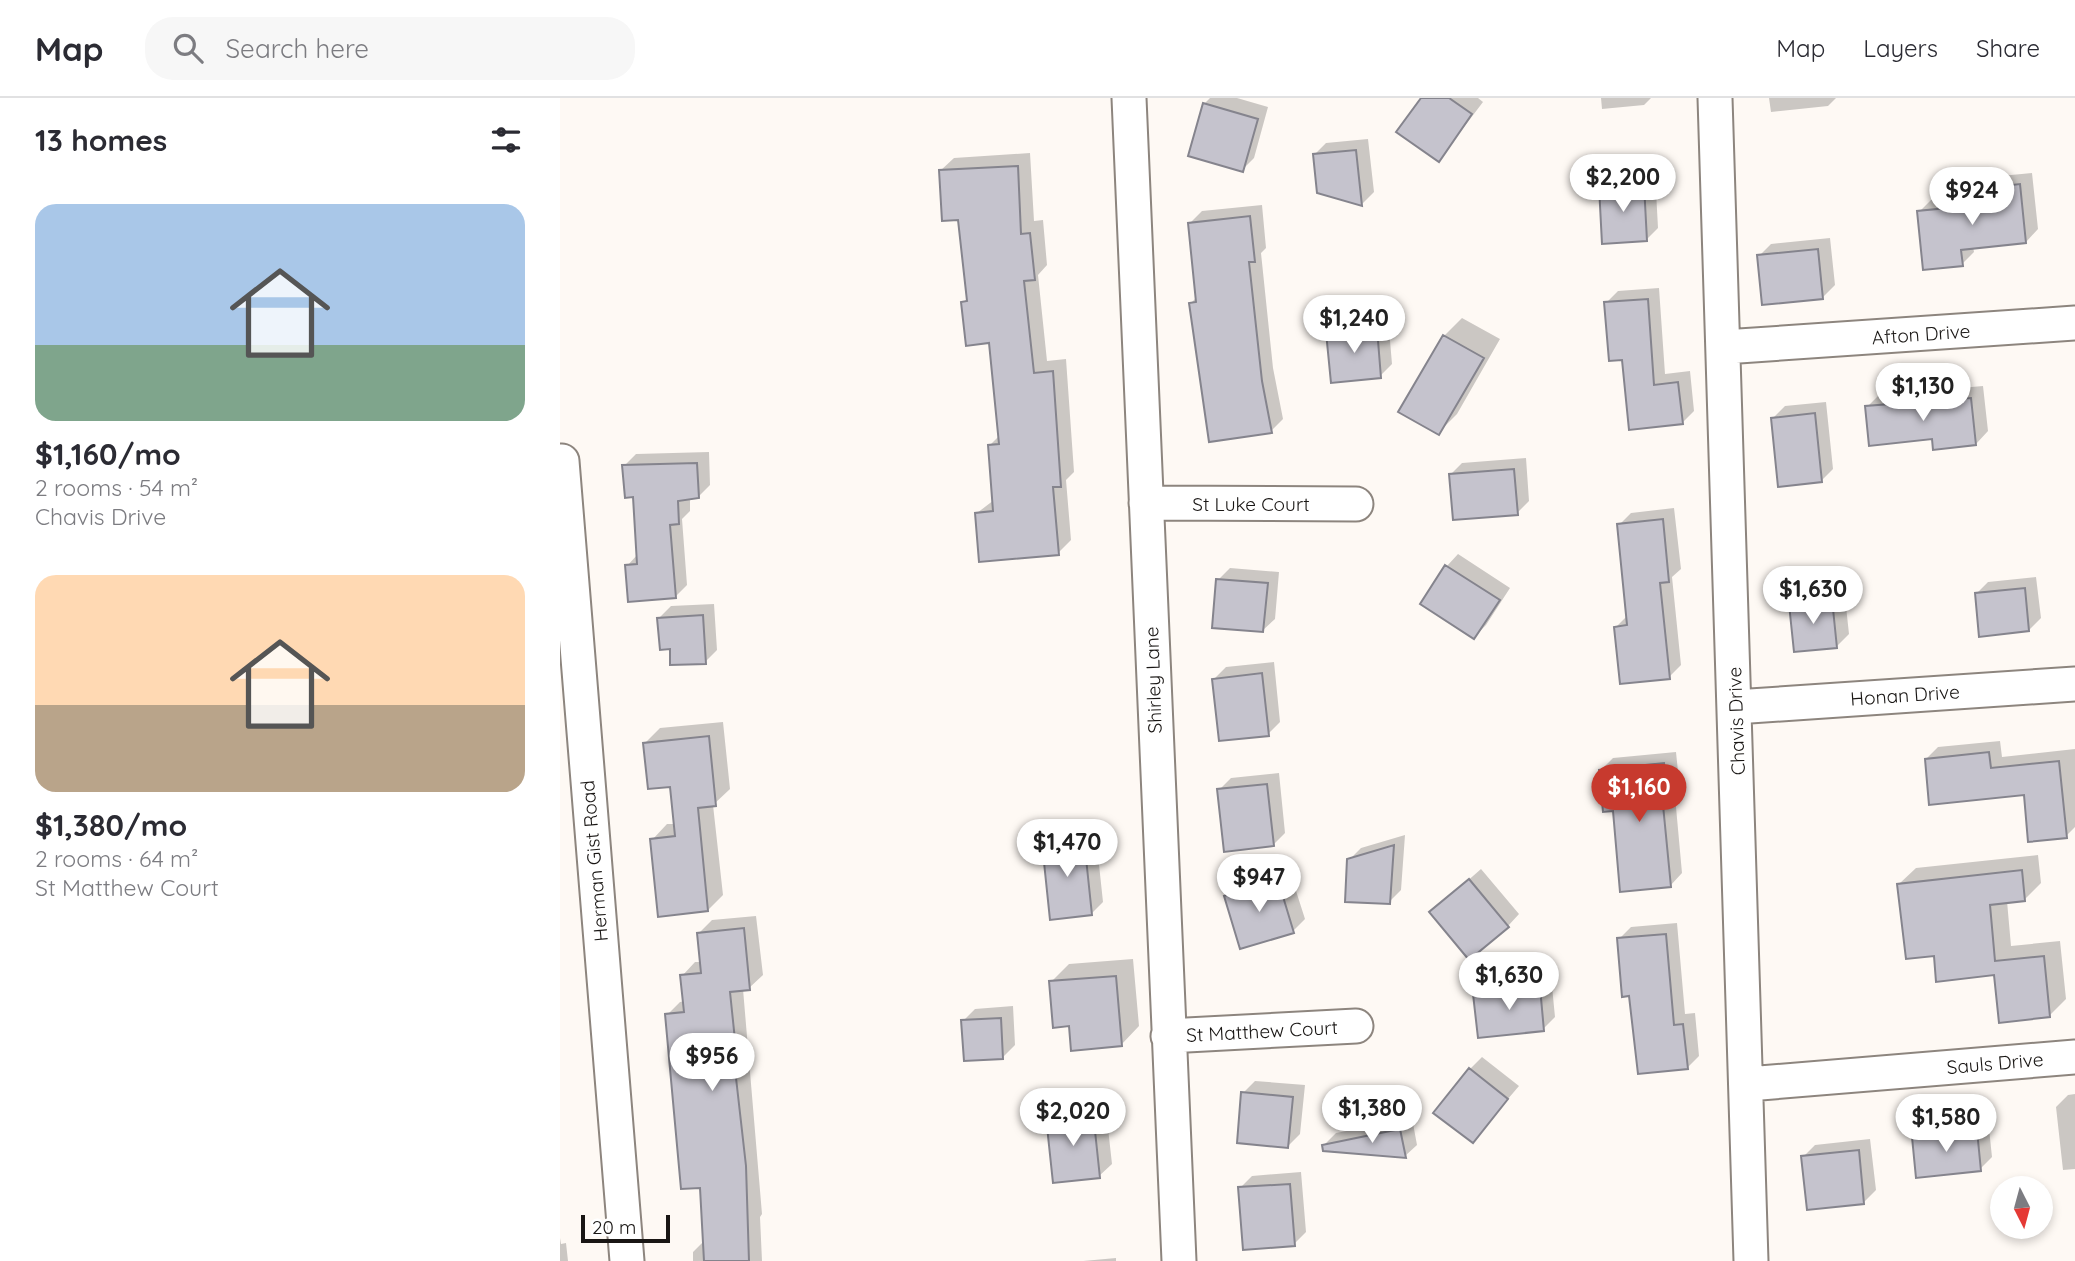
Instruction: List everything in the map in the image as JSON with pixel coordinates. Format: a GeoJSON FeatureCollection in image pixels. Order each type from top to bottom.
{"type":"FeatureCollection","features":[{"type":"Feature","properties":{"kind":"street","name":"Shirley Lane"},"geometry":{"type":"LineString","coordinates":[[1129,98],[1179,1261]]}},
{"type":"Feature","properties":{"kind":"street","name":"Chavis Drive"},"geometry":{"type":"LineString","coordinates":[[1715,98],[1748,1084],[1751,1261]]}},
{"type":"Feature","properties":{"kind":"street","name":"Afton Drive"},"geometry":{"type":"LineString","coordinates":[[1724,347],[2075,323]]}},
{"type":"Feature","properties":{"kind":"street","name":"Herman Gist Road"},"geometry":{"type":"LineString","coordinates":[[562,461],[567,622],[627,1261]]}},
{"type":"Feature","properties":{"kind":"street","name":"St Luke Court"},"geometry":{"type":"LineString","coordinates":[[1146,503],[1356,504]]}},
{"type":"Feature","properties":{"kind":"street","name":"Honan Drive"},"geometry":{"type":"LineString","coordinates":[[1735,706],[2075,684]]}},
{"type":"Feature","properties":{"kind":"street","name":"St Matthew Court"},"geometry":{"type":"LineString","coordinates":[[1168,1036],[1356,1026]]}},
{"type":"Feature","properties":{"kind":"street","name":"Sauls Drive"},"geometry":{"type":"LineString","coordinates":[[1748,1084],[2075,1057]]}},
{"type":"Feature","properties":{"kind":"building"},"geometry":{"type":"Polygon","coordinates":[[[1421,98],[1449,98],[1472,114],[1439,162],[1396,132],[1421,98]]]}},
{"type":"Feature","properties":{"kind":"building"},"geometry":{"type":"Polygon","coordinates":[[[1203,103],[1258,119],[1243,172],[1188,156],[1203,103]]]}},
{"type":"Feature","properties":{"kind":"building"},"geometry":{"type":"Polygon","coordinates":[[[1356,150],[1362,206],[1317,193],[1313,154],[1356,150]]]}},
{"type":"Feature","properties":{"kind":"building"},"geometry":{"type":"Polygon","coordinates":[[[1018,166],[1021,234],[1030,233],[1035,280],[1024,281],[1034,373],[1053,371],[1061,487],[1053,487],[1059,555],[979,562],[975,513],[993,511],[988,445],[999,444],[989,343],[966,346],[961,302],[967,301],[958,220],[942,221],[939,170],[1018,166]]]}},
{"type":"Feature","properties":{"kind":"building"},"geometry":{"type":"Polygon","coordinates":[[[1644,184],[1647,241],[1602,244],[1599,186],[1644,184]]]}},
{"type":"Feature","properties":{"kind":"building"},"geometry":{"type":"Polygon","coordinates":[[[2020,184],[2026,243],[1961,250],[1963,266],[1923,270],[1917,211],[1978,205],[1976,189],[2020,184]]]}},
{"type":"Feature","properties":{"kind":"building"},"geometry":{"type":"Polygon","coordinates":[[[1250,216],[1255,262],[1249,262],[1262,381],[1272,433],[1209,442],[1189,303],[1196,302],[1188,223],[1250,216]]]}},
{"type":"Feature","properties":{"kind":"building"},"geometry":{"type":"Polygon","coordinates":[[[1818,249],[1823,299],[1762,305],[1757,255],[1818,249]]]}},
{"type":"Feature","properties":{"kind":"building"},"geometry":{"type":"Polygon","coordinates":[[[1648,299],[1654,385],[1678,382],[1683,424],[1629,430],[1622,360],[1609,361],[1604,302],[1648,299]]]}},
{"type":"Feature","properties":{"kind":"building"},"geometry":{"type":"Polygon","coordinates":[[[1377,328],[1381,378],[1331,383],[1326,332],[1377,328]]]}},
{"type":"Feature","properties":{"kind":"building"},"geometry":{"type":"Polygon","coordinates":[[[1443,335],[1484,358],[1439,435],[1398,412],[1443,335]]]}},
{"type":"Feature","properties":{"kind":"building"},"geometry":{"type":"Polygon","coordinates":[[[1971,398],[1976,445],[1933,450],[1932,439],[1869,446],[1865,406],[1971,398]]]}},
{"type":"Feature","properties":{"kind":"building"},"geometry":{"type":"Polygon","coordinates":[[[1815,413],[1822,482],[1778,487],[1771,418],[1815,413]]]}},
{"type":"Feature","properties":{"kind":"building"},"geometry":{"type":"Polygon","coordinates":[[[697,463],[699,498],[678,501],[679,524],[670,525],[676,598],[628,602],[625,565],[637,564],[633,497],[625,498],[622,465],[697,463]]]}},
{"type":"Feature","properties":{"kind":"building"},"geometry":{"type":"Polygon","coordinates":[[[1514,469],[1518,515],[1453,520],[1449,474],[1514,469]]]}},
{"type":"Feature","properties":{"kind":"building"},"geometry":{"type":"Polygon","coordinates":[[[1663,519],[1669,582],[1660,583],[1670,679],[1620,684],[1614,627],[1627,625],[1617,524],[1663,519]]]}},
{"type":"Feature","properties":{"kind":"building"},"geometry":{"type":"Polygon","coordinates":[[[1445,565],[1500,600],[1474,639],[1420,604],[1445,565]]]}},
{"type":"Feature","properties":{"kind":"building"},"geometry":{"type":"Polygon","coordinates":[[[1216,579],[1268,583],[1263,632],[1212,628],[1216,579]]]}},
{"type":"Feature","properties":{"kind":"building"},"geometry":{"type":"Polygon","coordinates":[[[2025,588],[2029,631],[1979,637],[1975,593],[2025,588]]]}},
{"type":"Feature","properties":{"kind":"building"},"geometry":{"type":"Polygon","coordinates":[[[1832,599],[1837,648],[1794,652],[1789,604],[1832,599]]]}},
{"type":"Feature","properties":{"kind":"building"},"geometry":{"type":"Polygon","coordinates":[[[703,615],[706,664],[670,665],[670,649],[660,650],[657,618],[703,615]]]}},
{"type":"Feature","properties":{"kind":"building"},"geometry":{"type":"Polygon","coordinates":[[[1262,673],[1269,736],[1219,741],[1212,679],[1262,673]]]}},
{"type":"Feature","properties":{"kind":"building"},"geometry":{"type":"Polygon","coordinates":[[[709,736],[716,806],[698,808],[708,911],[658,917],[650,839],[675,836],[670,787],[648,789],[643,743],[709,736]]]}},
{"type":"Feature","properties":{"kind":"building"},"geometry":{"type":"Polygon","coordinates":[[[1989,752],[1991,768],[2059,761],[2067,838],[2028,842],[2024,795],[1929,805],[1925,759],[1989,752]]]}},
{"type":"Feature","properties":{"kind":"building"},"geometry":{"type":"Polygon","coordinates":[[[1664,763],[1669,805],[1663,805],[1671,887],[1620,892],[1613,811],[1603,812],[1599,770],[1664,763]]]}},
{"type":"Feature","properties":{"kind":"building"},"geometry":{"type":"Polygon","coordinates":[[[1267,784],[1274,846],[1224,852],[1217,789],[1267,784]]]}},
{"type":"Feature","properties":{"kind":"building"},"geometry":{"type":"Polygon","coordinates":[[[1084,839],[1092,915],[1050,920],[1042,843],[1084,839]]]}},
{"type":"Feature","properties":{"kind":"building"},"geometry":{"type":"Polygon","coordinates":[[[1394,845],[1390,904],[1345,902],[1347,859],[1394,845]]]}},
{"type":"Feature","properties":{"kind":"building"},"geometry":{"type":"Polygon","coordinates":[[[2022,870],[2025,901],[1990,905],[1995,961],[2044,956],[2050,1017],[1999,1023],[1994,975],[1936,982],[1934,956],[1906,959],[1897,884],[2022,870]]]}},
{"type":"Feature","properties":{"kind":"building"},"geometry":{"type":"Polygon","coordinates":[[[1469,879],[1509,927],[1469,960],[1429,912],[1469,879]]]}},
{"type":"Feature","properties":{"kind":"building"},"geometry":{"type":"Polygon","coordinates":[[[1278,880],[1294,933],[1240,949],[1224,896],[1278,880]]]}},
{"type":"Feature","properties":{"kind":"building"},"geometry":{"type":"Polygon","coordinates":[[[744,928],[750,990],[730,992],[746,1166],[749,1261],[704,1261],[700,1188],[681,1189],[665,1014],[684,1012],[680,975],[701,973],[697,933],[744,928]]]}},
{"type":"Feature","properties":{"kind":"building"},"geometry":{"type":"Polygon","coordinates":[[[1666,934],[1674,1025],[1683,1024],[1688,1069],[1638,1074],[1629,996],[1622,997],[1617,938],[1666,934]]]}},
{"type":"Feature","properties":{"kind":"building"},"geometry":{"type":"Polygon","coordinates":[[[1116,976],[1122,1046],[1071,1051],[1069,1026],[1053,1028],[1049,981],[1116,976]]]}},
{"type":"Feature","properties":{"kind":"building"},"geometry":{"type":"Polygon","coordinates":[[[1540,987],[1544,1031],[1478,1038],[1473,994],[1540,987]]]}},
{"type":"Feature","properties":{"kind":"building"},"geometry":{"type":"Polygon","coordinates":[[[1001,1018],[1003,1059],[964,1061],[961,1020],[1001,1018]]]}},
{"type":"Feature","properties":{"kind":"building"},"geometry":{"type":"Polygon","coordinates":[[[1469,1068],[1508,1099],[1473,1143],[1433,1113],[1469,1068]]]}},
{"type":"Feature","properties":{"kind":"building"},"geometry":{"type":"Polygon","coordinates":[[[1241,1092],[1293,1097],[1288,1148],[1237,1143],[1241,1092]]]}},
{"type":"Feature","properties":{"kind":"building"},"geometry":{"type":"Polygon","coordinates":[[[1093,1112],[1100,1178],[1053,1183],[1046,1117],[1093,1112]]]}},
{"type":"Feature","properties":{"kind":"building"},"geometry":{"type":"Polygon","coordinates":[[[1400,1129],[1406,1158],[1323,1151],[1322,1145],[1400,1129]]]}},
{"type":"Feature","properties":{"kind":"building"},"geometry":{"type":"Polygon","coordinates":[[[1977,1130],[1981,1171],[1916,1178],[1912,1137],[1977,1130]]]}},
{"type":"Feature","properties":{"kind":"building"},"geometry":{"type":"Polygon","coordinates":[[[1859,1150],[1864,1204],[1807,1210],[1801,1156],[1859,1150]]]}},
{"type":"Feature","properties":{"kind":"building"},"geometry":{"type":"Polygon","coordinates":[[[1290,1184],[1295,1246],[1243,1250],[1238,1187],[1290,1184]]]}}]}
